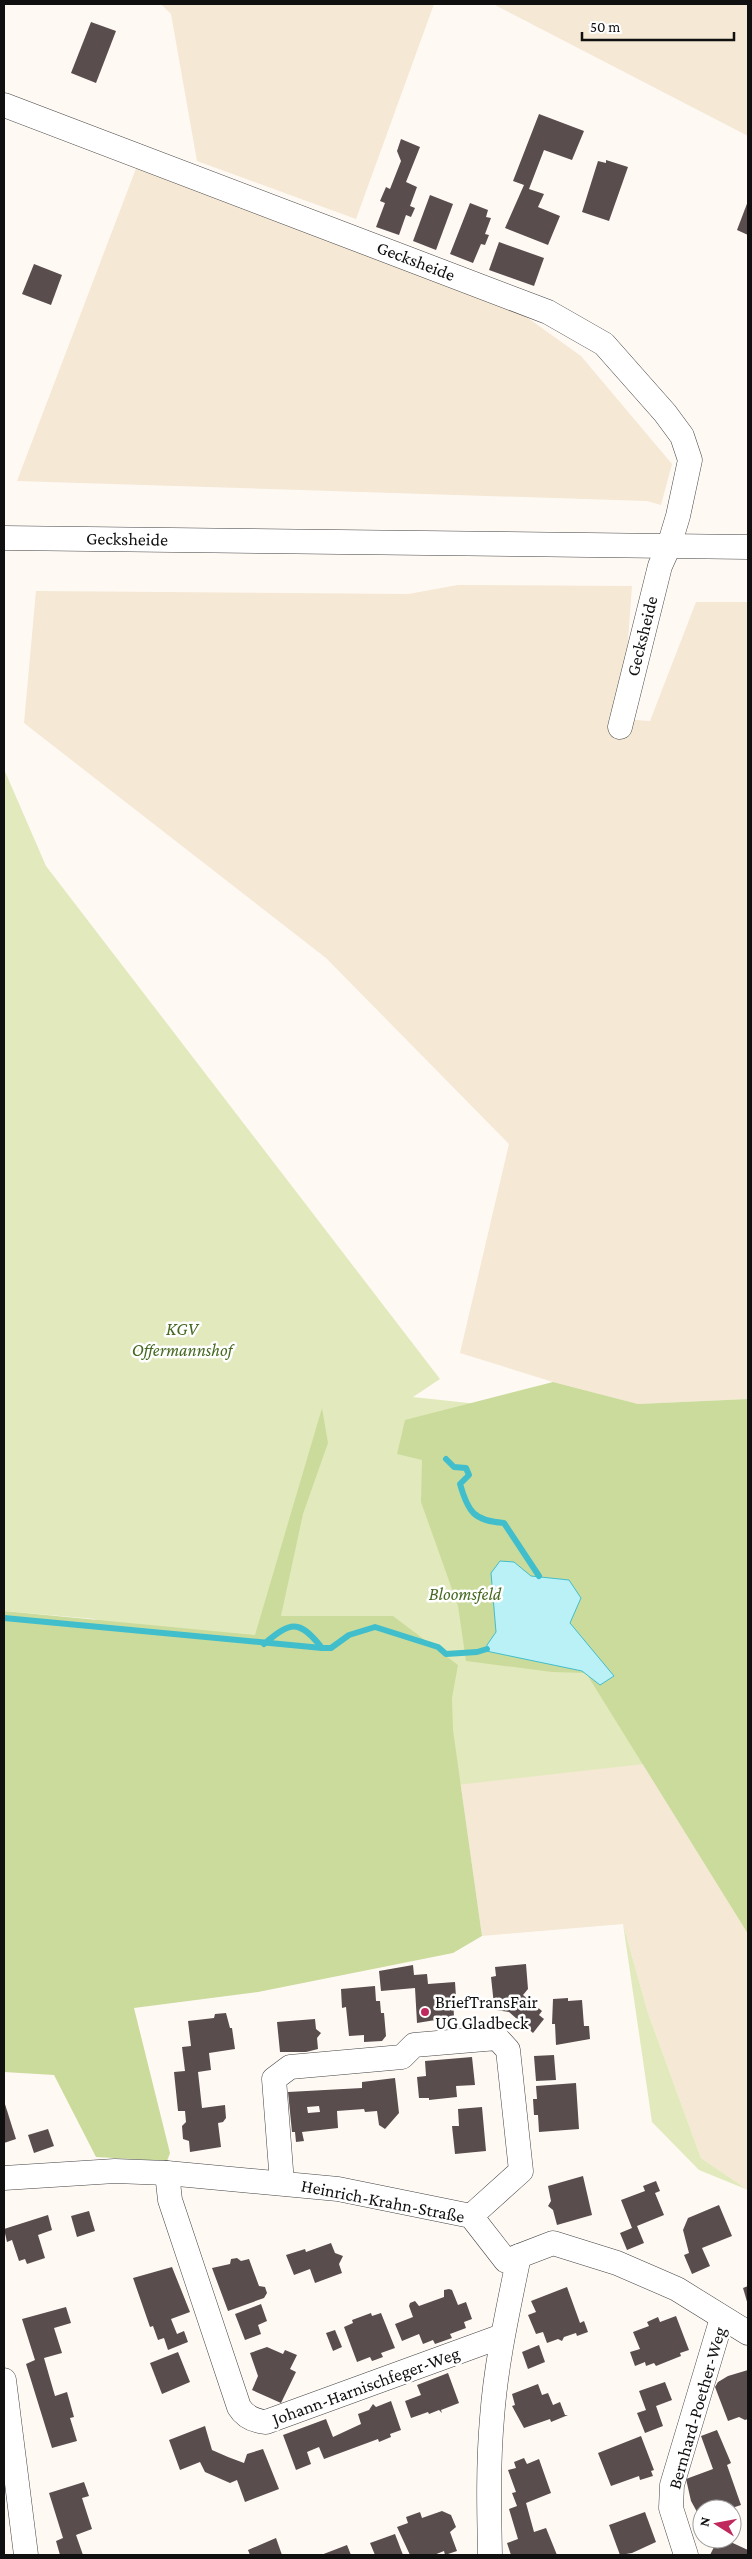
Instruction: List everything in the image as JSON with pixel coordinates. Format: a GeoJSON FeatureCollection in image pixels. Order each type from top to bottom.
{"type":"FeatureCollection","features":[{"type":"Feature","properties":{"kind":"street","name":"Gecksheide"},"geometry":{"type":"LineString","coordinates":[[4,105],[548,312],[604,344],[666,413],[682,436],[690,460],[669,546],[660,566],[620,727]]}},
{"type":"Feature","properties":{"kind":"street","name":"Gecksheide"},"geometry":{"type":"LineString","coordinates":[[4,538],[748,547]]}},
{"type":"Feature","properties":{"kind":"street"},"geometry":{"type":"LineString","coordinates":[[282,2182],[274,2079],[290,2067],[402,2057],[414,2045],[497,2038],[508,2050],[521,2171],[471,2216]]}},
{"type":"Feature","properties":{"kind":"street","name":"Heinrich-Krahn-Straße"},"geometry":{"type":"LineString","coordinates":[[4,2178],[115,2171],[282,2182],[338,2189],[471,2216],[506,2261],[519,2256]]}},
{"type":"Feature","properties":{"kind":"street","name":"Johann-Harnischfeger-Weg"},"geometry":{"type":"LineString","coordinates":[[167,2173],[170,2200],[239,2407],[256,2421],[266,2422],[502,2336]]}},
{"type":"Feature","properties":{"kind":"street"},"geometry":{"type":"LineString","coordinates":[[490,2555],[489,2468],[491,2429],[502,2336],[519,2256],[553,2243],[617,2263],[677,2289],[748,2333]]}},
{"type":"Feature","properties":{"kind":"street","name":"Bernhard-Poether-Weg"},"geometry":{"type":"LineString","coordinates":[[686,2555],[671,2508],[672,2485],[722,2318]]}},
{"type":"Feature","properties":{"kind":"street"},"geometry":{"type":"LineString","coordinates":[[4,2380],[26,2555]]}},
{"type":"Feature","properties":{"kind":"shaded area"},"geometry":{"type":"Polygon","coordinates":[[[161,4],[434,4],[356,219],[197,161],[171,14],[161,4]]]}},
{"type":"Feature","properties":{"kind":"shaded area"},"geometry":{"type":"Polygon","coordinates":[[[493,4],[748,4],[748,136],[493,4]]]}},
{"type":"Feature","properties":{"kind":"shaded area"},"geometry":{"type":"Polygon","coordinates":[[[137,166],[511,306],[581,356],[672,464],[661,505],[647,501],[17,481],[137,166]]]}},
{"type":"Feature","properties":{"kind":"shaded area"},"geometry":{"type":"Polygon","coordinates":[[[458,585],[632,586],[622,719],[650,721],[696,602],[748,602],[748,1399],[638,1404],[553,1382],[460,1353],[509,1144],[326,958],[24,723],[36,591],[408,594],[458,585]]]}},
{"type":"Feature","properties":{"kind":"shaded area"},"geometry":{"type":"Polygon","coordinates":[[[586,1673],[748,1934],[748,2190],[701,2158],[648,2013],[623,1924],[482,1936],[453,1730],[586,1673]]]}},
{"type":"Feature","properties":{"kind":"green space"},"geometry":{"type":"Polygon","coordinates":[[[4,769],[46,866],[440,1379],[413,1397],[506,1407],[748,1691],[748,1934],[718,1878],[644,1764],[448,1786],[94,1619],[4,1611],[4,769]]]}},
{"type":"Feature","properties":{"kind":"green space","name":"Bloomsfeld"},"geometry":{"type":"Polygon","coordinates":[[[553,1382],[638,1404],[748,1399],[748,1934],[586,1673],[552,1672],[466,1661],[458,1606],[421,1502],[422,1460],[397,1454],[405,1420],[553,1382]]]}},
{"type":"Feature","properties":{"kind":"green space"},"geometry":{"type":"Polygon","coordinates":[[[322,1408],[328,1443],[303,1514],[281,1616],[393,1616],[458,1665],[452,1698],[453,1730],[482,1936],[453,1953],[258,1992],[134,2008],[170,2153],[167,2161],[96,2157],[54,2075],[4,2072],[4,1611],[255,1635],[322,1408]]]}},
{"type":"Feature","properties":{"kind":"green space"},"geometry":{"type":"Polygon","coordinates":[[[623,1924],[648,2013],[701,2158],[748,2190],[699,2170],[652,2122],[623,1924]]]}},
{"type":"Feature","properties":{"kind":"water"},"geometry":{"type":"Polygon","coordinates":[[[500,1561],[514,1562],[531,1576],[569,1580],[581,1598],[570,1623],[614,1676],[600,1685],[582,1671],[486,1651],[487,1645],[496,1632],[491,1573],[500,1561]]]}},
{"type":"Feature","properties":{"kind":"building"},"geometry":{"type":"Polygon","coordinates":[[[91,22],[116,31],[96,83],[71,73],[91,22]]]}},
{"type":"Feature","properties":{"kind":"building"},"geometry":{"type":"Polygon","coordinates":[[[539,114],[584,131],[572,160],[544,150],[529,189],[544,194],[538,207],[560,216],[548,245],[505,228],[524,185],[513,181],[539,114]]]}},
{"type":"Feature","properties":{"kind":"building"},"geometry":{"type":"Polygon","coordinates":[[[401,139],[420,147],[406,182],[417,187],[410,206],[415,208],[411,217],[406,215],[399,235],[376,227],[385,203],[380,201],[386,187],[390,189],[401,161],[397,151],[401,139]]]}},
{"type":"Feature","properties":{"kind":"building"},"geometry":{"type":"Polygon","coordinates":[[[606,160],[628,167],[609,221],[582,212],[598,161],[606,163],[606,160]]]}},
{"type":"Feature","properties":{"kind":"building"},"geometry":{"type":"Polygon","coordinates":[[[430,195],[453,204],[436,250],[413,241],[430,195]]]}},
{"type":"Feature","properties":{"kind":"building"},"geometry":{"type":"Polygon","coordinates":[[[748,201],[748,235],[737,230],[748,201]]]}},
{"type":"Feature","properties":{"kind":"building"},"geometry":{"type":"Polygon","coordinates":[[[470,203],[488,210],[486,217],[491,218],[485,234],[489,235],[485,245],[481,244],[473,263],[450,254],[470,203]]]}},
{"type":"Feature","properties":{"kind":"building"},"geometry":{"type":"Polygon","coordinates":[[[499,242],[544,258],[534,286],[489,270],[499,242]]]}},
{"type":"Feature","properties":{"kind":"building"},"geometry":{"type":"Polygon","coordinates":[[[34,264],[62,275],[51,305],[22,294],[34,264]]]}},
{"type":"Feature","properties":{"kind":"building"},"geometry":{"type":"Polygon","coordinates":[[[526,1964],[528,1989],[523,1995],[542,2011],[539,2015],[544,2019],[533,2033],[509,2012],[496,2010],[491,1977],[496,1976],[495,1967],[526,1964]]]}},
{"type":"Feature","properties":{"kind":"building"},"geometry":{"type":"Polygon","coordinates":[[[413,1965],[414,1975],[427,1974],[428,1984],[455,1982],[456,1997],[453,1997],[454,2017],[417,2023],[415,1988],[381,1991],[379,1971],[413,1965]]]}},
{"type":"Feature","properties":{"kind":"building"},"geometry":{"type":"Polygon","coordinates":[[[375,1986],[376,2001],[380,2001],[381,2013],[384,2013],[386,2036],[382,2041],[364,2042],[364,2035],[349,2036],[346,2007],[342,2008],[341,1989],[375,1986]]]}},
{"type":"Feature","properties":{"kind":"building"},"geometry":{"type":"Polygon","coordinates":[[[568,1998],[568,2001],[582,2000],[584,2026],[589,2026],[590,2039],[556,2045],[555,2024],[552,2024],[553,1999],[568,1998]]]}},
{"type":"Feature","properties":{"kind":"building"},"geometry":{"type":"Polygon","coordinates":[[[226,2013],[230,2028],[232,2028],[235,2049],[209,2053],[211,2070],[198,2072],[202,2108],[225,2105],[226,2118],[223,2122],[218,2123],[221,2147],[190,2152],[189,2141],[183,2139],[182,2126],[186,2122],[185,2111],[178,2111],[174,2072],[185,2071],[182,2047],[191,2046],[188,2021],[214,2018],[215,2014],[226,2013]]]}},
{"type":"Feature","properties":{"kind":"building"},"geometry":{"type":"Polygon","coordinates":[[[315,2019],[316,2029],[321,2033],[317,2038],[318,2049],[306,2052],[280,2052],[277,2022],[315,2019]]]}},
{"type":"Feature","properties":{"kind":"building"},"geometry":{"type":"Polygon","coordinates":[[[554,2055],[556,2080],[536,2081],[534,2056],[554,2055]]]}},
{"type":"Feature","properties":{"kind":"building"},"geometry":{"type":"Polygon","coordinates":[[[472,2057],[475,2085],[456,2086],[457,2097],[429,2100],[429,2098],[419,2098],[417,2077],[426,2076],[425,2061],[472,2057]]]}},
{"type":"Feature","properties":{"kind":"building"},"geometry":{"type":"Polygon","coordinates":[[[395,2078],[399,2113],[385,2129],[379,2125],[377,2111],[365,2112],[364,2109],[337,2111],[338,2128],[302,2132],[304,2141],[296,2142],[295,2132],[292,2132],[288,2092],[362,2088],[362,2082],[395,2078]],[[319,2106],[307,2107],[308,2113],[320,2112],[319,2106]]]}},
{"type":"Feature","properties":{"kind":"building"},"geometry":{"type":"Polygon","coordinates":[[[576,2083],[579,2129],[539,2132],[538,2115],[534,2115],[533,2099],[537,2099],[536,2086],[576,2083]]]}},
{"type":"Feature","properties":{"kind":"building"},"geometry":{"type":"Polygon","coordinates":[[[4,2101],[16,2139],[4,2143],[4,2101]]]}},
{"type":"Feature","properties":{"kind":"building"},"geometry":{"type":"Polygon","coordinates":[[[482,2107],[486,2151],[455,2154],[452,2126],[459,2126],[458,2109],[482,2107]]]}},
{"type":"Feature","properties":{"kind":"building"},"geometry":{"type":"Polygon","coordinates":[[[48,2129],[54,2146],[34,2153],[28,2135],[48,2129]]]}},
{"type":"Feature","properties":{"kind":"building"},"geometry":{"type":"Polygon","coordinates":[[[583,2176],[592,2215],[557,2225],[553,2210],[548,2206],[551,2201],[548,2186],[583,2176]]]}},
{"type":"Feature","properties":{"kind":"building"},"geometry":{"type":"Polygon","coordinates":[[[656,2181],[660,2191],[655,2193],[664,2215],[637,2226],[644,2243],[627,2250],[620,2233],[632,2228],[621,2200],[645,2191],[643,2186],[656,2181]]]}},
{"type":"Feature","properties":{"kind":"building"},"geometry":{"type":"Polygon","coordinates":[[[719,2205],[732,2236],[702,2248],[710,2266],[692,2274],[684,2255],[689,2253],[683,2230],[688,2218],[719,2205]]]}},
{"type":"Feature","properties":{"kind":"building"},"geometry":{"type":"Polygon","coordinates":[[[89,2211],[95,2231],[77,2237],[71,2216],[89,2211]]]}},
{"type":"Feature","properties":{"kind":"building"},"geometry":{"type":"Polygon","coordinates":[[[48,2215],[52,2230],[38,2235],[45,2258],[27,2264],[25,2259],[19,2261],[12,2240],[7,2242],[4,2229],[48,2215]]]}},
{"type":"Feature","properties":{"kind":"building"},"geometry":{"type":"Polygon","coordinates":[[[331,2243],[335,2253],[343,2256],[339,2264],[342,2273],[315,2283],[310,2269],[294,2275],[286,2255],[305,2249],[306,2252],[331,2243]]]}},
{"type":"Feature","properties":{"kind":"building"},"geometry":{"type":"Polygon","coordinates":[[[237,2258],[241,2261],[249,2259],[259,2286],[265,2287],[267,2293],[264,2298],[228,2311],[212,2268],[230,2264],[231,2259],[237,2258]]]}},
{"type":"Feature","properties":{"kind":"building"},"geometry":{"type":"Polygon","coordinates":[[[172,2267],[190,2312],[171,2319],[177,2334],[184,2331],[188,2342],[168,2350],[164,2338],[158,2340],[153,2326],[150,2327],[133,2278],[172,2267]]]}},
{"type":"Feature","properties":{"kind":"building"},"geometry":{"type":"Polygon","coordinates":[[[748,2286],[748,2305],[743,2288],[748,2286]]]}},
{"type":"Feature","properties":{"kind":"building"},"geometry":{"type":"Polygon","coordinates":[[[567,2287],[580,2323],[584,2321],[588,2332],[577,2336],[576,2333],[564,2337],[562,2341],[558,2339],[547,2343],[543,2332],[536,2334],[528,2315],[536,2312],[531,2301],[567,2287]]]}},
{"type":"Feature","properties":{"kind":"building"},"geometry":{"type":"Polygon","coordinates":[[[444,2290],[452,2290],[458,2305],[466,2302],[472,2319],[464,2322],[466,2328],[450,2334],[452,2338],[435,2344],[433,2340],[423,2344],[419,2334],[402,2341],[395,2324],[413,2317],[409,2306],[410,2303],[415,2301],[419,2306],[444,2297],[444,2290]]]}},
{"type":"Feature","properties":{"kind":"building"},"geometry":{"type":"Polygon","coordinates":[[[261,2304],[267,2321],[258,2325],[261,2334],[245,2340],[235,2314],[261,2304]]]}},
{"type":"Feature","properties":{"kind":"building"},"geometry":{"type":"Polygon","coordinates":[[[66,2307],[71,2323],[54,2328],[62,2353],[44,2358],[55,2396],[67,2392],[74,2417],[70,2418],[77,2441],[52,2448],[26,2364],[35,2360],[22,2319],[66,2307]]]}},
{"type":"Feature","properties":{"kind":"building"},"geometry":{"type":"Polygon","coordinates":[[[371,2313],[372,2316],[381,2313],[395,2348],[381,2353],[383,2357],[375,2360],[372,2361],[370,2357],[357,2362],[344,2327],[353,2323],[352,2320],[371,2313]]]}},
{"type":"Feature","properties":{"kind":"building"},"geometry":{"type":"Polygon","coordinates":[[[676,2316],[689,2350],[680,2353],[681,2356],[656,2366],[654,2363],[646,2366],[645,2362],[635,2366],[630,2352],[640,2349],[633,2332],[649,2326],[647,2322],[658,2317],[660,2322],[676,2316]]]}},
{"type":"Feature","properties":{"kind":"building"},"geometry":{"type":"Polygon","coordinates":[[[335,2330],[342,2347],[333,2351],[326,2333],[335,2330]]]}},
{"type":"Feature","properties":{"kind":"building"},"geometry":{"type":"Polygon","coordinates":[[[539,2345],[545,2362],[528,2369],[522,2352],[539,2345]]]}},
{"type":"Feature","properties":{"kind":"building"},"geometry":{"type":"Polygon","coordinates":[[[267,2347],[283,2354],[285,2350],[297,2355],[290,2369],[296,2372],[281,2403],[252,2390],[258,2376],[250,2353],[267,2347]]]}},
{"type":"Feature","properties":{"kind":"building"},"geometry":{"type":"Polygon","coordinates":[[[178,2352],[190,2382],[162,2394],[150,2363],[178,2352]]]}},
{"type":"Feature","properties":{"kind":"building"},"geometry":{"type":"Polygon","coordinates":[[[748,2370],[748,2419],[745,2420],[739,2417],[728,2421],[715,2387],[718,2382],[728,2376],[748,2370]]]}},
{"type":"Feature","properties":{"kind":"building"},"geometry":{"type":"Polygon","coordinates":[[[448,2373],[459,2403],[441,2410],[442,2413],[439,2410],[411,2418],[405,2401],[421,2395],[417,2385],[448,2373]]]}},
{"type":"Feature","properties":{"kind":"building"},"geometry":{"type":"Polygon","coordinates":[[[665,2382],[672,2400],[656,2406],[663,2426],[645,2433],[637,2413],[646,2410],[639,2391],[665,2382]]]}},
{"type":"Feature","properties":{"kind":"building"},"geometry":{"type":"Polygon","coordinates":[[[538,2384],[542,2395],[548,2393],[553,2405],[560,2402],[565,2415],[568,2415],[551,2422],[550,2419],[524,2428],[512,2406],[515,2405],[512,2394],[538,2384]]]}},
{"type":"Feature","properties":{"kind":"building"},"geometry":{"type":"Polygon","coordinates":[[[391,2401],[401,2430],[390,2434],[391,2437],[379,2442],[378,2439],[324,2459],[319,2447],[307,2452],[311,2464],[296,2470],[283,2435],[326,2419],[333,2437],[361,2424],[358,2414],[369,2410],[373,2404],[376,2407],[391,2401]]]}},
{"type":"Feature","properties":{"kind":"building"},"geometry":{"type":"Polygon","coordinates":[[[205,2426],[212,2450],[228,2457],[244,2463],[247,2454],[263,2449],[279,2489],[245,2502],[237,2480],[230,2483],[205,2472],[200,2462],[180,2470],[169,2440],[205,2426]]]}},
{"type":"Feature","properties":{"kind":"building"},"geometry":{"type":"Polygon","coordinates":[[[717,2430],[731,2463],[727,2465],[739,2499],[692,2499],[692,2503],[686,2479],[713,2469],[701,2436],[717,2430]]]}},
{"type":"Feature","properties":{"kind":"building"},"geometry":{"type":"Polygon","coordinates":[[[641,2436],[654,2470],[651,2471],[653,2476],[640,2480],[639,2476],[611,2486],[598,2453],[641,2436]]]}},
{"type":"Feature","properties":{"kind":"building"},"geometry":{"type":"Polygon","coordinates":[[[524,2458],[527,2464],[539,2459],[551,2493],[526,2503],[534,2532],[546,2528],[557,2555],[511,2555],[507,2543],[518,2539],[509,2509],[517,2506],[512,2493],[516,2492],[508,2470],[516,2468],[514,2462],[524,2458]]]}},
{"type":"Feature","properties":{"kind":"building"},"geometry":{"type":"Polygon","coordinates":[[[84,2482],[89,2496],[82,2498],[92,2529],[76,2535],[83,2555],[60,2555],[56,2541],[63,2538],[49,2493],[84,2482]]]}},
{"type":"Feature","properties":{"kind":"building"},"geometry":{"type":"Polygon","coordinates":[[[442,2511],[451,2515],[456,2527],[450,2532],[457,2551],[445,2555],[444,2551],[434,2555],[410,2555],[397,2527],[408,2523],[406,2517],[420,2512],[422,2518],[442,2511]]]}},
{"type":"Feature","properties":{"kind":"building"},"geometry":{"type":"Polygon","coordinates":[[[645,2512],[656,2542],[632,2553],[620,2555],[609,2525],[645,2512]]]}},
{"type":"Feature","properties":{"kind":"building"},"geometry":{"type":"Polygon","coordinates":[[[395,2534],[403,2555],[375,2555],[370,2543],[395,2534]]]}},
{"type":"Feature","properties":{"kind":"building"},"geometry":{"type":"Polygon","coordinates":[[[276,2538],[282,2555],[250,2555],[248,2550],[276,2538]]]}},
{"type":"Feature","properties":{"kind":"building"},"geometry":{"type":"Polygon","coordinates":[[[347,2545],[351,2555],[321,2555],[347,2545]]]}},
{"type":"Feature","properties":{"kind":"building"},"geometry":{"type":"Polygon","coordinates":[[[742,2547],[748,2550],[748,2555],[710,2555],[713,2549],[742,2549],[742,2547]]]}},
{"type":"Feature","properties":{"kind":"waterway"},"geometry":{"type":"LineString","coordinates":[[446,1459],[454,1467],[466,1468],[469,1475],[460,1484],[470,1508],[479,1517],[504,1523],[539,1576]]}},
{"type":"Feature","properties":{"kind":"waterway"},"geometry":{"type":"LineString","coordinates":[[4,1618],[322,1648],[331,1648],[349,1635],[375,1627],[438,1647],[446,1654],[477,1652],[487,1649]]}},
{"type":"Feature","properties":{"kind":"waterway"},"geometry":{"type":"LineString","coordinates":[[264,1644],[281,1631],[294,1626],[307,1632],[322,1648]]}},
{"type":"Feature","properties":{"kind":"place","name":"BriefTransFair UG Gladbeck"},"geometry":{"type":"Point","coordinates":[425,2012]}},
{"type":"Feature","properties":{"kind":"park label","name":"KGV Offermannshof"},"geometry":{"type":"Point","coordinates":[182,1339]}}]}
